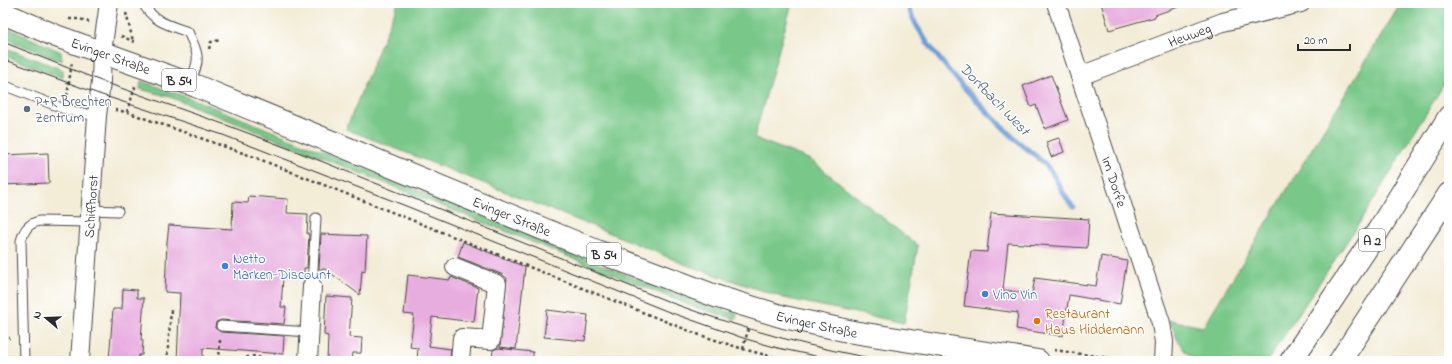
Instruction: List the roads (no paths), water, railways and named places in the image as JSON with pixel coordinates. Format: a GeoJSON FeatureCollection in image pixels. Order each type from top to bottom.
{"type":"FeatureCollection","features":[{"type":"Feature","properties":{"kind":"main road","name":"Evinger Straße"},"geometry":{"type":"LineString","coordinates":[[3,13],[56,36],[190,83],[599,252],[718,297],[784,317],[853,332],[1046,356]]}},
{"type":"Feature","properties":{"kind":"main road","name":"A 2"},"geometry":{"type":"LineString","coordinates":[[1291,361],[1378,231],[1449,117]]}},
{"type":"Feature","properties":{"kind":"main road"},"geometry":{"type":"LineString","coordinates":[[1340,361],[1449,194]]}},
{"type":"Feature","properties":{"kind":"street","name":"Im Dorfe"},"geometry":{"type":"LineString","coordinates":[[1056,3],[1161,323],[1164,342],[1163,361]]}},
{"type":"Feature","properties":{"kind":"street","name":"Heuweg"},"geometry":{"type":"LineString","coordinates":[[1080,76],[1222,22],[1301,3]]}},
{"type":"Feature","properties":{"kind":"street","name":"Schiffhorst"},"geometry":{"type":"LineString","coordinates":[[80,361],[102,51],[106,29],[117,5]]}},
{"type":"Feature","properties":{"kind":"street"},"geometry":{"type":"LineString","coordinates":[[455,267],[497,284],[491,340],[462,338],[460,361]]}},
{"type":"Feature","properties":{"kind":"street"},"geometry":{"type":"LineString","coordinates":[[308,361],[312,286]]}},
{"type":"Feature","properties":{"kind":"lane"},"geometry":{"type":"LineString","coordinates":[[144,3],[152,16],[159,21],[188,32],[198,58],[190,83]]}},
{"type":"Feature","properties":{"kind":"lane"},"geometry":{"type":"LineString","coordinates":[[3,85],[67,110],[97,111]]}},
{"type":"Feature","properties":{"kind":"lane"},"geometry":{"type":"LineString","coordinates":[[24,361],[21,241],[23,233],[32,223],[39,221],[90,216],[118,211]]}},
{"type":"Feature","properties":{"kind":"lane"},"geometry":{"type":"LineString","coordinates":[[312,286],[316,218]]}},
{"type":"Feature","properties":{"kind":"lane"},"geometry":{"type":"LineString","coordinates":[[221,326],[310,332]]}},
{"type":"Feature","properties":{"kind":"waterway","name":"Dorfbach West"},"geometry":{"type":"LineString","coordinates":[[906,3],[918,28],[938,58],[974,98],[1012,136],[1045,164],[1053,174],[1073,207]]}},
{"type":"Feature","properties":{"kind":"tram line"},"geometry":{"type":"LineString","coordinates":[[3,42],[101,81],[306,155],[672,303],[752,330],[833,351],[888,361]]}},
{"type":"Feature","properties":{"kind":"tram line"},"geometry":{"type":"LineString","coordinates":[[3,59],[99,94],[223,135],[406,206],[669,312],[746,339],[778,348],[838,361]]}},
{"type":"Feature","properties":{"kind":"place","name":"P+R Brechten Zentrum"},"geometry":{"type":"Point","coordinates":[27,109]}},
{"type":"Feature","properties":{"kind":"place","name":"Netto Marken-Discount"},"geometry":{"type":"Point","coordinates":[225,266]}},
{"type":"Feature","properties":{"kind":"place","name":"Vino Vin"},"geometry":{"type":"Point","coordinates":[985,294]}},
{"type":"Feature","properties":{"kind":"place","name":"Restaurant Haus Hiddemann"},"geometry":{"type":"Point","coordinates":[1037,321]}}]}
